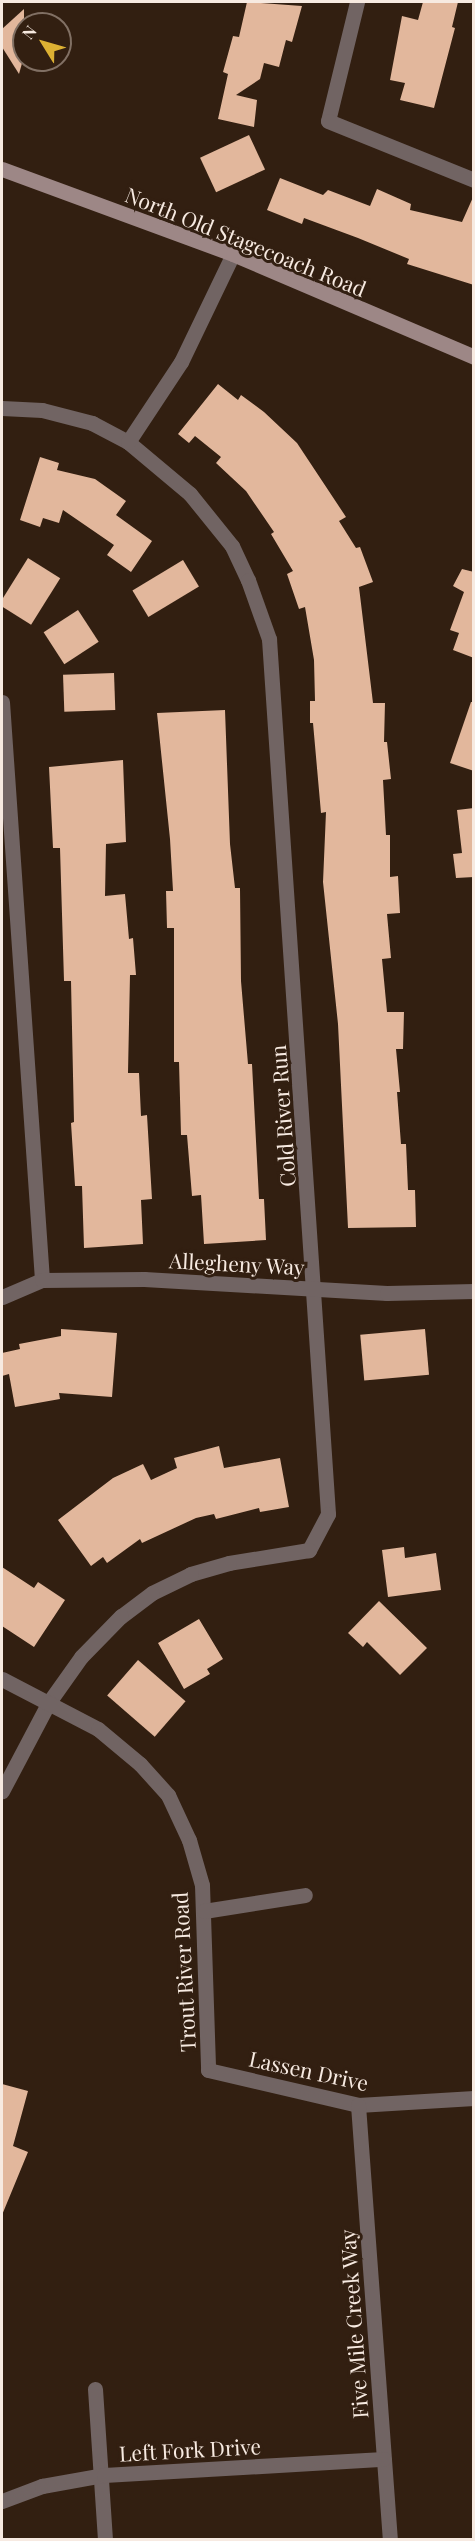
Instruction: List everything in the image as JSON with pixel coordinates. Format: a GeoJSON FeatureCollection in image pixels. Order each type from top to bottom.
{"type":"FeatureCollection","features":[{"type":"Feature","properties":{"kind":"street"},"geometry":{"type":"LineString","coordinates":[[357,2],[328,122],[474,180]]}},
{"type":"Feature","properties":{"kind":"street","name":"North Old Stagecoach Road"},"geometry":{"type":"LineString","coordinates":[[2,169],[232,254],[474,357]]}},
{"type":"Feature","properties":{"kind":"street"},"geometry":{"type":"LineString","coordinates":[[128,442],[181,362],[232,254]]}},
{"type":"Feature","properties":{"kind":"street","name":"Cold River Run"},"geometry":{"type":"LineString","coordinates":[[2,408],[42,410],[92,423],[128,442],[190,494],[222,531],[248,580],[269,639],[315,1287],[328,1514],[309,1550],[229,1563],[191,1574],[153,1593],[99,1636],[49,1702],[2,1791]]}},
{"type":"Feature","properties":{"kind":"street"},"geometry":{"type":"LineString","coordinates":[[2,702],[42,1280]]}},
{"type":"Feature","properties":{"kind":"street","name":"Allegheny Way"},"geometry":{"type":"LineString","coordinates":[[2,1297],[42,1280],[144,1279],[315,1287],[387,1293],[474,1291]]}},
{"type":"Feature","properties":{"kind":"street","name":"Trout River Road"},"geometry":{"type":"LineString","coordinates":[[2,1679],[49,1702],[119,1745],[168,1795],[189,1840],[202,1885],[208,2070]]}},
{"type":"Feature","properties":{"kind":"street"},"geometry":{"type":"LineString","coordinates":[[204,1911],[305,1895]]}},
{"type":"Feature","properties":{"kind":"street","name":"Lassen Drive"},"geometry":{"type":"LineString","coordinates":[[208,2070],[358,2105],[407,2105],[474,2098]]}},
{"type":"Feature","properties":{"kind":"street","name":"Five Mile Creek Way"},"geometry":{"type":"LineString","coordinates":[[358,2105],[390,2540]]}},
{"type":"Feature","properties":{"kind":"street"},"geometry":{"type":"LineString","coordinates":[[95,2389],[104,2475],[105,2540]]}},
{"type":"Feature","properties":{"kind":"street","name":"Left Fork Drive"},"geometry":{"type":"LineString","coordinates":[[2,2501],[42,2486],[104,2475],[384,2459]]}},
{"type":"Feature","properties":{"kind":"building"},"geometry":{"type":"Polygon","coordinates":[[[247,2],[302,6],[292,42],[286,40],[279,67],[264,63],[260,79],[236,95],[257,100],[254,127],[218,119],[228,74],[223,72],[233,36],[239,37],[247,2]]]}},
{"type":"Feature","properties":{"kind":"building"},"geometry":{"type":"Polygon","coordinates":[[[423,2],[458,2],[452,27],[455,28],[434,108],[400,100],[405,83],[390,80],[402,16],[418,20],[423,2]]]}},
{"type":"Feature","properties":{"kind":"building"},"geometry":{"type":"Polygon","coordinates":[[[12,20],[12,63],[2,47],[2,29],[12,20]]]}},
{"type":"Feature","properties":{"kind":"building"},"geometry":{"type":"Polygon","coordinates":[[[249,135],[265,169],[216,192],[200,158],[249,135]]]}},
{"type":"Feature","properties":{"kind":"building"},"geometry":{"type":"Polygon","coordinates":[[[280,178],[323,195],[328,190],[370,206],[377,189],[411,204],[410,210],[462,222],[474,195],[474,285],[407,264],[409,259],[304,218],[302,224],[267,210],[280,178]]]}},
{"type":"Feature","properties":{"kind":"building"},"geometry":{"type":"Polygon","coordinates":[[[218,384],[238,400],[241,395],[264,412],[297,443],[346,517],[339,521],[356,548],[360,547],[373,582],[359,587],[373,703],[385,703],[384,742],[387,742],[391,779],[383,780],[386,835],[390,835],[390,877],[398,876],[400,913],[387,914],[391,958],[382,959],[387,1012],[404,1012],[403,1049],[396,1049],[400,1092],[397,1092],[401,1144],[406,1144],[408,1190],[415,1190],[416,1227],[348,1228],[338,1024],[323,882],[326,812],[321,813],[313,723],[310,723],[310,701],[315,701],[314,660],[305,607],[299,609],[287,574],[293,571],[271,534],[274,532],[246,491],[216,463],[221,457],[195,436],[189,443],[178,434],[218,384]]]}},
{"type":"Feature","properties":{"kind":"building"},"geometry":{"type":"Polygon","coordinates":[[[40,457],[59,463],[57,470],[95,479],[126,501],[116,515],[152,541],[131,572],[107,555],[114,545],[63,510],[59,523],[43,518],[40,527],[20,520],[40,457]]]}},
{"type":"Feature","properties":{"kind":"building"},"geometry":{"type":"Polygon","coordinates":[[[28,558],[60,578],[31,625],[2,607],[2,600],[28,558]]]}},
{"type":"Feature","properties":{"kind":"building"},"geometry":{"type":"Polygon","coordinates":[[[183,560],[199,587],[148,617],[132,590],[183,560]]]}},
{"type":"Feature","properties":{"kind":"building"},"geometry":{"type":"Polygon","coordinates":[[[462,569],[474,572],[474,658],[453,650],[459,633],[450,630],[464,592],[453,586],[462,569]]]}},
{"type":"Feature","properties":{"kind":"building"},"geometry":{"type":"Polygon","coordinates":[[[78,610],[99,642],[64,664],[44,632],[78,610]]]}},
{"type":"Feature","properties":{"kind":"building"},"geometry":{"type":"Polygon","coordinates":[[[114,673],[115,710],[64,712],[63,675],[114,673]]]}},
{"type":"Feature","properties":{"kind":"building"},"geometry":{"type":"Polygon","coordinates":[[[471,702],[474,702],[474,771],[450,763],[471,702]]]}},
{"type":"Feature","properties":{"kind":"building"},"geometry":{"type":"Polygon","coordinates":[[[225,710],[230,844],[235,888],[240,888],[241,981],[248,1064],[252,1064],[259,1199],[264,1199],[266,1240],[204,1244],[201,1195],[192,1196],[187,1135],[181,1135],[179,1062],[174,1062],[174,928],[167,928],[166,891],[173,891],[157,713],[225,710]]]}},
{"type":"Feature","properties":{"kind":"building"},"geometry":{"type":"Polygon","coordinates":[[[123,760],[126,842],[106,844],[105,896],[125,894],[129,939],[133,938],[136,975],[130,975],[128,1073],[139,1073],[141,1116],[147,1115],[152,1199],[141,1200],[143,1244],[84,1248],[82,1186],[75,1186],[71,1123],[74,1122],[71,981],[64,981],[60,848],[53,848],[49,767],[123,760]]]}},
{"type":"Feature","properties":{"kind":"building"},"geometry":{"type":"Polygon","coordinates":[[[474,808],[474,877],[456,878],[453,854],[462,853],[457,810],[474,808]]]}},
{"type":"Feature","properties":{"kind":"building"},"geometry":{"type":"Polygon","coordinates":[[[61,1329],[117,1333],[112,1397],[59,1393],[60,1399],[15,1407],[9,1374],[2,1376],[2,1353],[20,1349],[19,1344],[61,1336],[61,1329]]]}},
{"type":"Feature","properties":{"kind":"building"},"geometry":{"type":"Polygon","coordinates":[[[425,1329],[429,1375],[364,1380],[360,1335],[425,1329]]]}},
{"type":"Feature","properties":{"kind":"building"},"geometry":{"type":"Polygon","coordinates":[[[219,1446],[224,1468],[280,1458],[289,1507],[260,1512],[259,1508],[216,1519],[214,1514],[196,1518],[142,1543],[140,1539],[107,1563],[103,1557],[91,1566],[58,1520],[113,1478],[143,1464],[151,1480],[177,1468],[174,1458],[219,1446]]]}},
{"type":"Feature","properties":{"kind":"building"},"geometry":{"type":"Polygon","coordinates":[[[404,1547],[405,1558],[436,1553],[441,1590],[388,1597],[382,1550],[404,1547]]]}},
{"type":"Feature","properties":{"kind":"building"},"geometry":{"type":"Polygon","coordinates":[[[2,1567],[34,1588],[38,1582],[65,1600],[34,1647],[2,1626],[2,1567]]]}},
{"type":"Feature","properties":{"kind":"building"},"geometry":{"type":"Polygon","coordinates":[[[379,1601],[427,1648],[400,1675],[367,1642],[363,1647],[348,1633],[379,1601]]]}},
{"type":"Feature","properties":{"kind":"building"},"geometry":{"type":"Polygon","coordinates":[[[199,1619],[223,1659],[207,1669],[210,1674],[184,1689],[158,1643],[199,1619]]]}},
{"type":"Feature","properties":{"kind":"building"},"geometry":{"type":"Polygon","coordinates":[[[138,1660],[186,1701],[155,1737],[107,1695],[138,1660]]]}},
{"type":"Feature","properties":{"kind":"building"},"geometry":{"type":"Polygon","coordinates":[[[2,2084],[28,2091],[13,2146],[28,2152],[2,2215],[2,2084]]]}}]}
